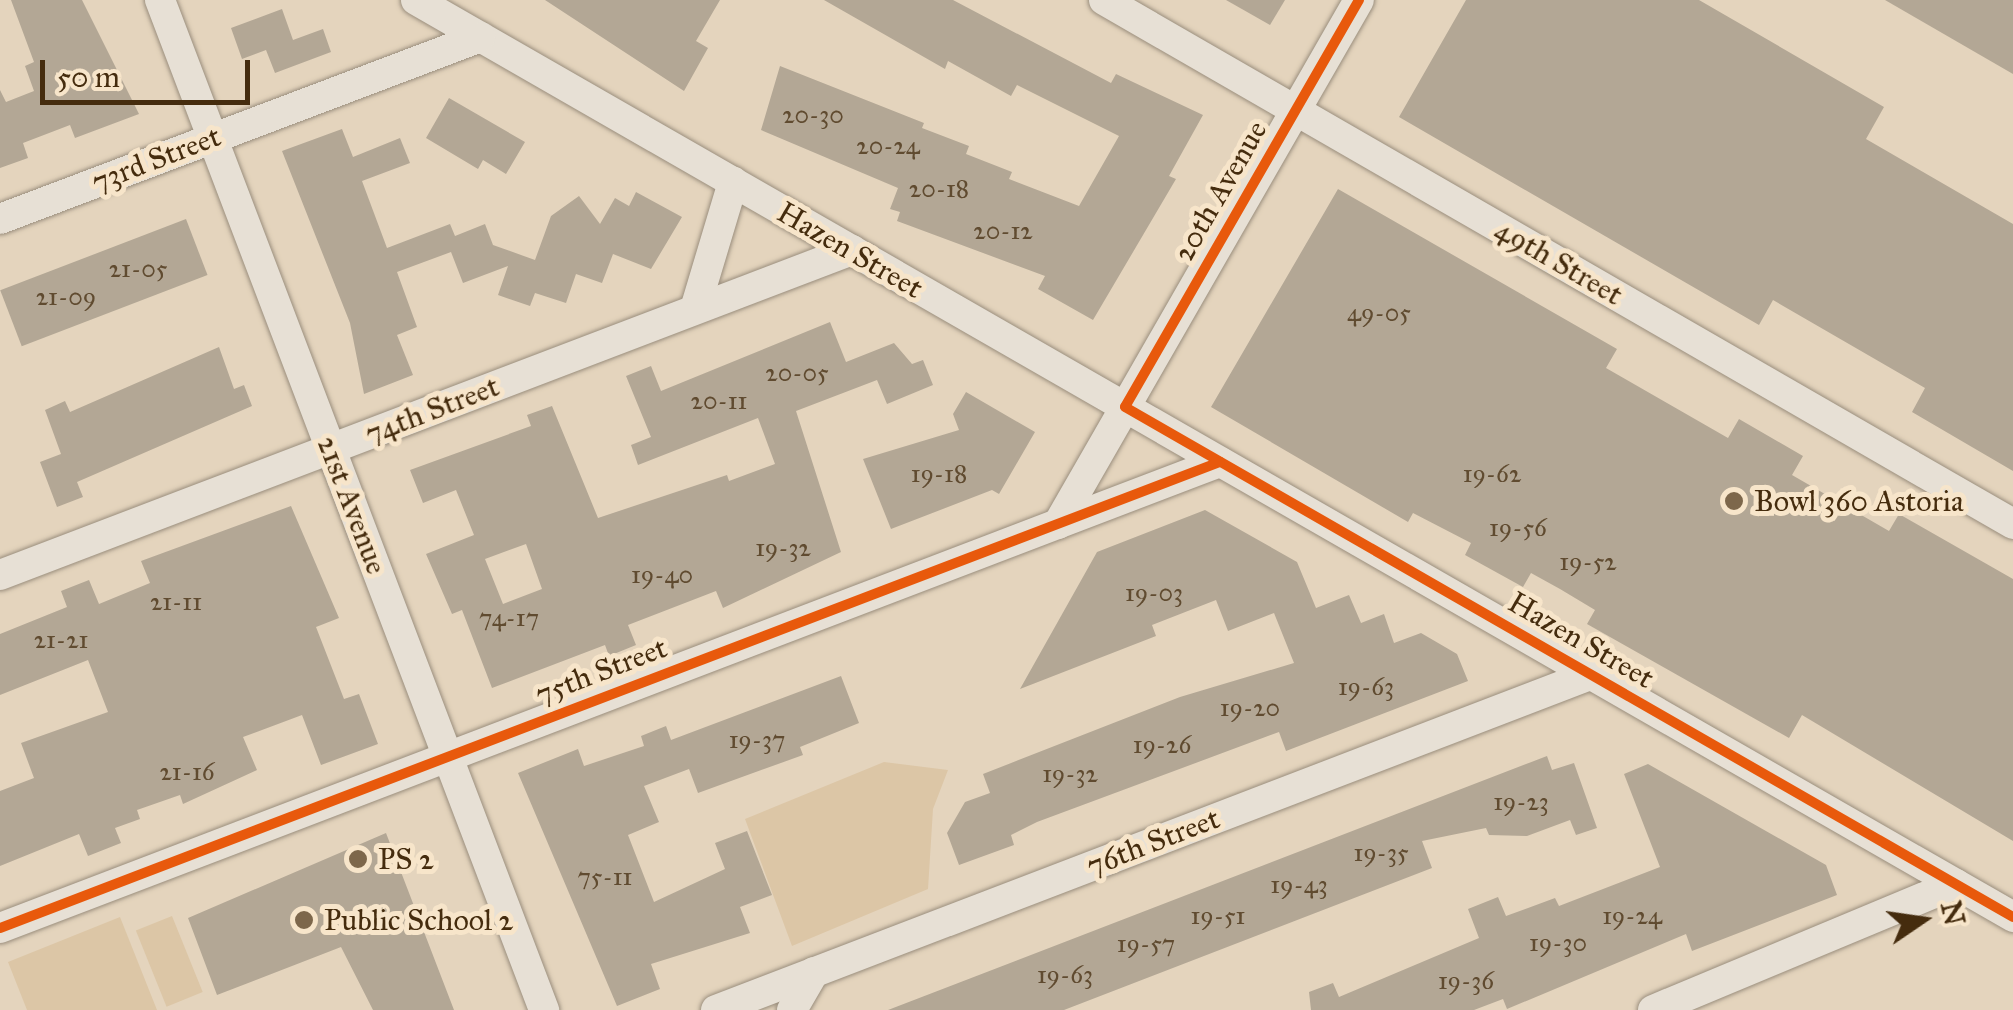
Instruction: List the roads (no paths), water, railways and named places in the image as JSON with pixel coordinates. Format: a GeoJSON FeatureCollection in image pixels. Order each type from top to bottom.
{"type":"FeatureCollection","features":[{"type":"Feature","properties":{"kind":"street","name":"21st Avenue"},"geometry":{"type":"LineString","coordinates":[[160,0],[544,1010]]}},
{"type":"Feature","properties":{"kind":"street","name":"Hazen Street"},"geometry":{"type":"LineString","coordinates":[[416,0],[2013,917]]}},
{"type":"Feature","properties":{"kind":"street","name":"49th Street"},"geometry":{"type":"LineString","coordinates":[[1104,0],[2013,524]]}},
{"type":"Feature","properties":{"kind":"street","name":"20th Avenue"},"geometry":{"type":"LineString","coordinates":[[1058,524],[1359,0]]}},
{"type":"Feature","properties":{"kind":"street","name":"73rd Street"},"geometry":{"type":"LineString","coordinates":[[0,219],[481,37]]}},
{"type":"Feature","properties":{"kind":"street"},"geometry":{"type":"LineString","coordinates":[[696,309],[733,182]]}},
{"type":"Feature","properties":{"kind":"street","name":"74th Street"},"geometry":{"type":"LineString","coordinates":[[0,575],[852,250]]}},
{"type":"Feature","properties":{"kind":"street","name":"75th Street"},"geometry":{"type":"LineString","coordinates":[[0,928],[1220,462]]}},
{"type":"Feature","properties":{"kind":"street","name":"76th Street"},"geometry":{"type":"LineString","coordinates":[[716,1010],[1590,674]]}},
{"type":"Feature","properties":{"kind":"street"},"geometry":{"type":"LineString","coordinates":[[1654,1010],[1721,998],[1956,884]]}},
{"type":"Feature","properties":{"kind":"street"},"geometry":{"type":"LineString","coordinates":[[792,1010],[814,972]]}},
{"type":"Feature","properties":{"kind":"place","name":"Bowl 360 Astoria"},"geometry":{"type":"Point","coordinates":[1734,501]}},
{"type":"Feature","properties":{"kind":"place","name":"PS 2"},"geometry":{"type":"Point","coordinates":[358,859]}},
{"type":"Feature","properties":{"kind":"place","name":"Public School 2"},"geometry":{"type":"Point","coordinates":[304,920]}}]}
